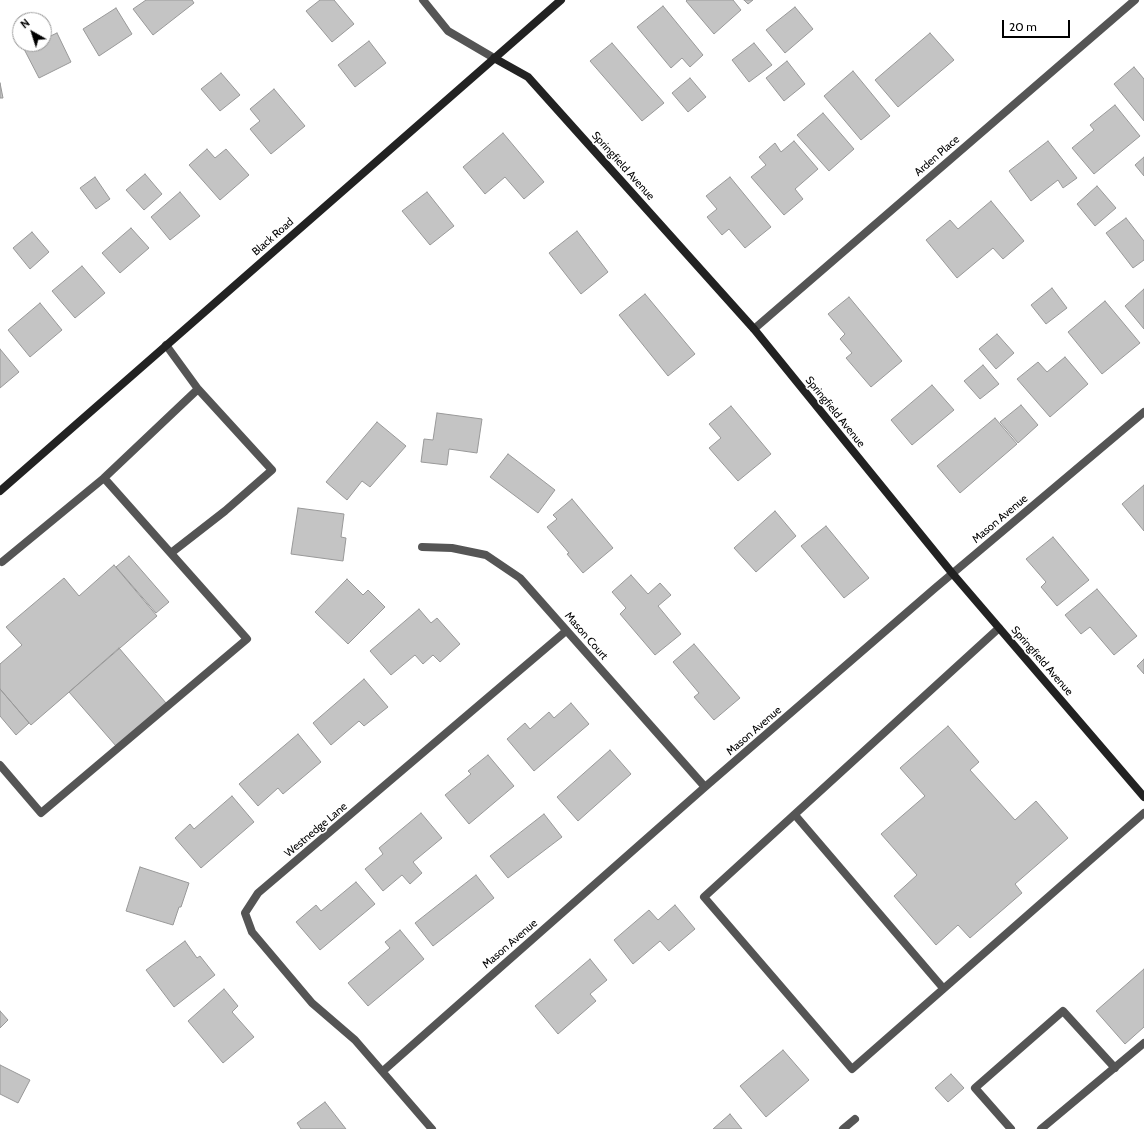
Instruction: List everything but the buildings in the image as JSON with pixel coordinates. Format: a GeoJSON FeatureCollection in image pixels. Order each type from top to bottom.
{"type":"FeatureCollection","features":[{"type":"Feature","properties":{"kind":"street"},"geometry":{"type":"LineString","coordinates":[[423,0],[448,30],[494,58]]}},
{"type":"Feature","properties":{"kind":"street","name":"Black Road"},"geometry":{"type":"LineString","coordinates":[[0,491],[562,0]]}},
{"type":"Feature","properties":{"kind":"street","name":"Arden Place"},"geometry":{"type":"LineString","coordinates":[[754,329],[1135,0]]}},
{"type":"Feature","properties":{"kind":"street","name":"Springfield Avenue"},"geometry":{"type":"LineString","coordinates":[[494,58],[528,77],[754,329],[952,573],[1144,798]]}},
{"type":"Feature","properties":{"kind":"street"},"geometry":{"type":"LineString","coordinates":[[166,345],[198,390],[272,470],[225,511],[171,553]]}},
{"type":"Feature","properties":{"kind":"street"},"geometry":{"type":"LineString","coordinates":[[1,562],[104,478],[198,390]]}},
{"type":"Feature","properties":{"kind":"street","name":"Mason Avenue"},"geometry":{"type":"LineString","coordinates":[[382,1071],[705,787],[952,573],[1144,412]]}},
{"type":"Feature","properties":{"kind":"street"},"geometry":{"type":"LineString","coordinates":[[0,765],[41,813],[247,639],[104,478]]}},
{"type":"Feature","properties":{"kind":"street","name":"Mason Court"},"geometry":{"type":"LineString","coordinates":[[422,547],[452,548],[486,555],[520,578],[705,787]]}},
{"type":"Feature","properties":{"kind":"street"},"geometry":{"type":"LineString","coordinates":[[999,628],[704,897],[852,1069],[1144,813]]}},
{"type":"Feature","properties":{"kind":"street","name":"Westnedge Lane"},"geometry":{"type":"LineString","coordinates":[[382,1071],[355,1040],[312,1003],[252,932],[245,912],[258,893],[566,631]]}},
{"type":"Feature","properties":{"kind":"street"},"geometry":{"type":"LineString","coordinates":[[795,815],[943,988]]}},
{"type":"Feature","properties":{"kind":"street"},"geometry":{"type":"LineString","coordinates":[[1011,1129],[975,1088],[1063,1011],[1115,1068]]}},
{"type":"Feature","properties":{"kind":"street"},"geometry":{"type":"LineString","coordinates":[[1041,1129],[1144,1043]]}},
{"type":"Feature","properties":{"kind":"street"},"geometry":{"type":"LineString","coordinates":[[382,1071],[432,1129]]}},
{"type":"Feature","properties":{"kind":"street"},"geometry":{"type":"LineString","coordinates":[[843,1129],[855,1119]]}}]}
